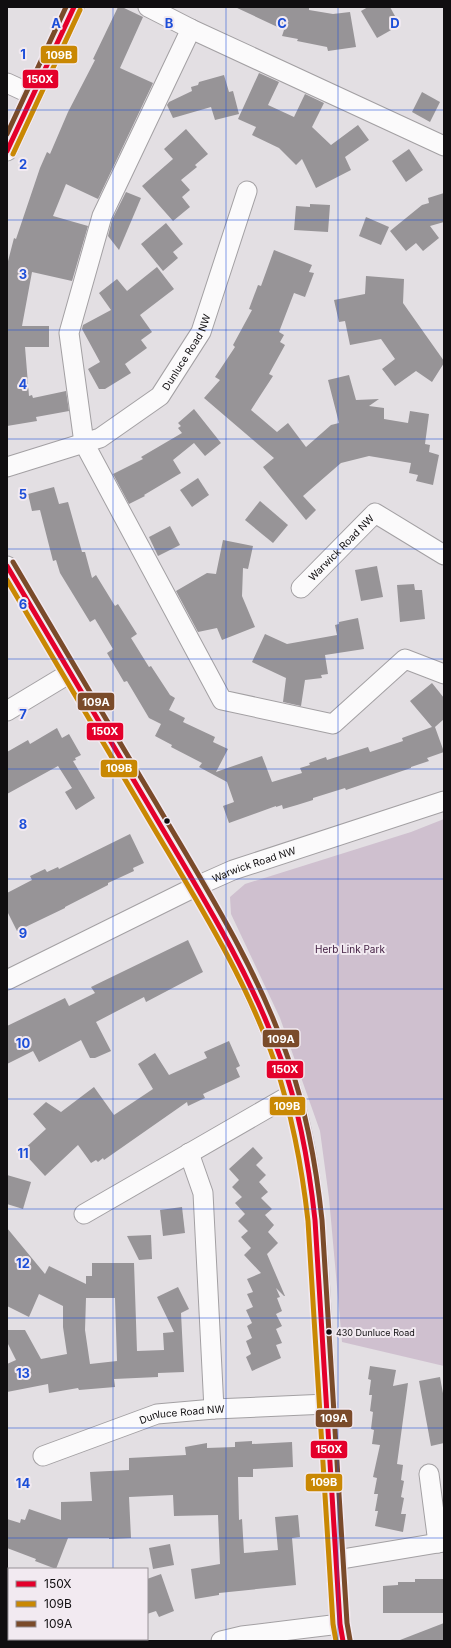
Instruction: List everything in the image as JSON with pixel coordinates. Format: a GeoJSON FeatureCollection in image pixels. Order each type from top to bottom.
{"type":"FeatureCollection","features":[{"type":"Feature","properties":{"kind":"street"},"geometry":{"type":"LineString","coordinates":[[7,151],[74,7]]}},
{"type":"Feature","properties":{"kind":"street"},"geometry":{"type":"LineString","coordinates":[[148,7],[190,29],[444,146]]}},
{"type":"Feature","properties":{"kind":"street"},"geometry":{"type":"LineString","coordinates":[[190,29],[102,216],[69,333],[84,443],[222,700],[334,724],[406,659],[444,674]]}},
{"type":"Feature","properties":{"kind":"street"},"geometry":{"type":"LineString","coordinates":[[7,83],[33,95]]}},
{"type":"Feature","properties":{"kind":"street","name":"Dunluce Road NW"},"geometry":{"type":"LineString","coordinates":[[7,467],[100,438],[160,396],[201,332],[247,191]]}},
{"type":"Feature","properties":{"kind":"street","name":"Warwick Road NW"},"geometry":{"type":"LineString","coordinates":[[301,588],[375,513],[444,555]]}},
{"type":"Feature","properties":{"kind":"street"},"geometry":{"type":"LineString","coordinates":[[7,566],[197,886],[255,996],[279,1055],[292,1094],[305,1151],[314,1207],[318,1246],[341,1633],[226,1640]]}},
{"type":"Feature","properties":{"kind":"street"},"geometry":{"type":"LineString","coordinates":[[7,711],[70,673]]}},
{"type":"Feature","properties":{"kind":"street","name":"Warwick Road NW"},"geometry":{"type":"LineString","coordinates":[[7,980],[197,886],[233,870],[444,801]]}},
{"type":"Feature","properties":{"kind":"street"},"geometry":{"type":"LineString","coordinates":[[84,1214],[292,1094]]}},
{"type":"Feature","properties":{"kind":"street"},"geometry":{"type":"LineString","coordinates":[[189,1153],[203,1193],[214,1408]]}},
{"type":"Feature","properties":{"kind":"street","name":"Dunluce Road NW"},"geometry":{"type":"LineString","coordinates":[[43,1456],[157,1414],[214,1408],[327,1404]]}},
{"type":"Feature","properties":{"kind":"street"},"geometry":{"type":"LineString","coordinates":[[336,1560],[441,1542],[429,1474]]}},
{"type":"Feature","properties":{"kind":"green space","name":"Herb Link Park"},"geometry":{"type":"Polygon","coordinates":[[[444,819],[444,1366],[342,1342],[329,1198],[320,1131],[280,1018],[231,914],[230,897],[245,884],[411,832],[444,819]]]}},
{"type":"Feature","properties":{"kind":"building"},"geometry":{"type":"Polygon","coordinates":[[[118,7],[122,7],[143,17],[120,68],[153,83],[98,199],[66,184],[53,216],[88,226],[72,281],[32,272],[22,326],[49,326],[49,347],[25,347],[29,396],[32,395],[33,398],[66,391],[69,411],[36,417],[37,421],[7,426],[7,265],[14,238],[16,239],[40,168],[47,152],[50,154],[68,112],[95,60],[93,59],[118,7]]]}},
{"type":"Feature","properties":{"kind":"building"},"geometry":{"type":"Polygon","coordinates":[[[235,7],[309,7],[309,10],[333,14],[350,12],[356,47],[328,51],[327,47],[297,41],[298,39],[282,36],[284,30],[235,7]]]}},
{"type":"Feature","properties":{"kind":"building"},"geometry":{"type":"Polygon","coordinates":[[[368,7],[390,7],[400,25],[377,38],[361,11],[368,7]]]}},
{"type":"Feature","properties":{"kind":"building"},"geometry":{"type":"Polygon","coordinates":[[[259,73],[279,82],[268,105],[294,117],[305,94],[324,103],[312,127],[331,145],[358,125],[369,140],[345,157],[351,170],[316,188],[302,159],[296,165],[279,148],[252,135],[256,127],[238,119],[259,73]]]}},
{"type":"Feature","properties":{"kind":"building"},"geometry":{"type":"Polygon","coordinates":[[[224,75],[229,92],[233,91],[239,114],[215,120],[211,107],[173,118],[167,105],[169,102],[192,91],[191,87],[198,85],[199,82],[224,75]]]}},
{"type":"Feature","properties":{"kind":"building"},"geometry":{"type":"Polygon","coordinates":[[[422,92],[440,102],[430,122],[412,112],[422,92]]]}},
{"type":"Feature","properties":{"kind":"building"},"geometry":{"type":"Polygon","coordinates":[[[186,129],[208,154],[195,165],[197,167],[181,180],[190,190],[182,197],[190,207],[173,221],[142,186],[173,159],[164,149],[186,129]]]}},
{"type":"Feature","properties":{"kind":"building"},"geometry":{"type":"Polygon","coordinates":[[[409,149],[423,170],[406,182],[392,161],[409,149]]]}},
{"type":"Feature","properties":{"kind":"building"},"geometry":{"type":"Polygon","coordinates":[[[126,192],[141,198],[119,250],[108,236],[112,220],[126,192]]]}},
{"type":"Feature","properties":{"kind":"building"},"geometry":{"type":"Polygon","coordinates":[[[444,193],[444,222],[430,226],[439,238],[423,251],[416,243],[406,251],[390,231],[422,205],[429,203],[428,198],[444,193]]]}},
{"type":"Feature","properties":{"kind":"building"},"geometry":{"type":"Polygon","coordinates":[[[310,204],[330,205],[328,232],[294,230],[296,206],[310,207],[310,204]]]}},
{"type":"Feature","properties":{"kind":"building"},"geometry":{"type":"Polygon","coordinates":[[[366,217],[389,227],[381,245],[359,236],[366,217]]]}},
{"type":"Feature","properties":{"kind":"building"},"geometry":{"type":"Polygon","coordinates":[[[166,223],[183,244],[173,252],[178,258],[163,271],[141,244],[166,223]]]}},
{"type":"Feature","properties":{"kind":"building"},"geometry":{"type":"Polygon","coordinates":[[[274,250],[312,265],[309,272],[314,273],[305,297],[294,293],[279,332],[284,335],[280,342],[285,345],[269,374],[273,376],[251,410],[277,432],[288,423],[306,447],[331,425],[339,423],[328,380],[349,375],[356,400],[379,399],[369,406],[384,408],[384,419],[408,423],[410,411],[429,414],[425,444],[430,445],[429,452],[439,455],[433,485],[416,481],[418,475],[409,473],[411,463],[369,456],[341,463],[303,496],[316,510],[306,520],[263,467],[274,458],[204,398],[220,380],[215,377],[235,347],[233,345],[252,310],[249,309],[258,285],[261,286],[274,250]]]}},
{"type":"Feature","properties":{"kind":"building"},"geometry":{"type":"Polygon","coordinates":[[[157,267],[174,289],[140,315],[152,332],[141,340],[147,348],[125,364],[131,373],[105,389],[99,389],[88,369],[100,362],[82,329],[83,325],[111,310],[99,293],[117,279],[127,291],[157,267]]]}},
{"type":"Feature","properties":{"kind":"building"},"geometry":{"type":"Polygon","coordinates":[[[366,276],[404,279],[403,303],[444,361],[432,382],[416,371],[395,386],[382,369],[395,359],[381,339],[350,345],[345,321],[339,322],[334,300],[365,294],[366,276]]]}},
{"type":"Feature","properties":{"kind":"building"},"geometry":{"type":"Polygon","coordinates":[[[194,409],[221,443],[205,456],[194,443],[173,460],[181,473],[144,495],[145,496],[129,504],[113,474],[143,459],[141,457],[182,433],[178,428],[181,426],[178,423],[194,409]]]}},
{"type":"Feature","properties":{"kind":"building"},"geometry":{"type":"Polygon","coordinates":[[[198,478],[209,495],[192,507],[180,490],[198,478]]]}},
{"type":"Feature","properties":{"kind":"building"},"geometry":{"type":"Polygon","coordinates":[[[54,487],[59,504],[68,502],[82,552],[85,552],[92,578],[96,575],[115,606],[118,604],[137,634],[131,638],[149,667],[151,666],[170,695],[175,698],[169,710],[185,718],[183,722],[215,737],[213,742],[228,749],[216,772],[262,756],[272,782],[302,773],[300,768],[326,757],[327,760],[368,747],[370,752],[403,741],[402,738],[432,727],[410,701],[432,683],[444,698],[444,719],[435,727],[444,752],[427,758],[429,761],[411,768],[346,790],[345,788],[283,809],[282,805],[276,806],[229,823],[223,806],[234,802],[227,782],[199,767],[202,763],[171,747],[172,745],[155,736],[161,724],[149,718],[127,681],[124,682],[107,653],[113,649],[95,619],[90,622],[60,573],[56,560],[53,561],[40,510],[32,511],[28,494],[54,487]]]}},
{"type":"Feature","properties":{"kind":"building"},"geometry":{"type":"Polygon","coordinates":[[[260,501],[288,525],[273,543],[245,520],[260,501]]]}},
{"type":"Feature","properties":{"kind":"building"},"geometry":{"type":"Polygon","coordinates":[[[170,526],[180,545],[158,556],[149,537],[170,526]]]}},
{"type":"Feature","properties":{"kind":"building"},"geometry":{"type":"Polygon","coordinates":[[[223,540],[253,546],[248,569],[243,568],[242,596],[255,627],[222,640],[217,628],[198,632],[176,591],[207,573],[216,574],[223,540]]]}},
{"type":"Feature","properties":{"kind":"building"},"geometry":{"type":"Polygon","coordinates":[[[377,566],[383,597],[361,601],[355,570],[377,566]]]}},
{"type":"Feature","properties":{"kind":"building"},"geometry":{"type":"Polygon","coordinates":[[[414,584],[415,590],[422,590],[425,619],[400,622],[397,585],[414,584]]]}},
{"type":"Feature","properties":{"kind":"building"},"geometry":{"type":"Polygon","coordinates":[[[358,618],[364,649],[325,655],[328,674],[321,675],[322,678],[305,680],[301,706],[283,702],[286,678],[252,662],[265,634],[287,644],[337,635],[335,625],[339,624],[339,622],[358,618]]]}},
{"type":"Feature","properties":{"kind":"building"},"geometry":{"type":"Polygon","coordinates":[[[57,728],[62,738],[69,734],[81,755],[73,761],[95,798],[76,810],[65,792],[72,788],[58,766],[7,794],[7,752],[28,740],[30,744],[57,728]]]}},
{"type":"Feature","properties":{"kind":"building"},"geometry":{"type":"Polygon","coordinates":[[[130,834],[144,863],[133,868],[134,871],[108,883],[108,885],[17,931],[7,911],[7,893],[32,880],[30,876],[45,869],[47,872],[58,867],[59,869],[130,834]]]}},
{"type":"Feature","properties":{"kind":"building"},"geometry":{"type":"Polygon","coordinates":[[[188,940],[203,972],[146,1002],[144,997],[96,1022],[111,1051],[95,1058],[90,1058],[81,1040],[39,1062],[33,1051],[7,1064],[7,1026],[65,998],[69,1006],[95,993],[91,987],[188,940]]]}},
{"type":"Feature","properties":{"kind":"building"},"geometry":{"type":"Polygon","coordinates":[[[229,1041],[240,1066],[236,1068],[240,1077],[203,1094],[205,1098],[188,1106],[187,1102],[104,1160],[103,1158],[98,1162],[96,1160],[91,1163],[78,1145],[45,1176],[22,1151],[46,1129],[33,1114],[46,1102],[61,1112],[94,1087],[114,1115],[153,1089],[138,1064],[155,1053],[169,1075],[207,1058],[204,1052],[229,1041]]]}},
{"type":"Feature","properties":{"kind":"building"},"geometry":{"type":"Polygon","coordinates":[[[253,1147],[263,1158],[256,1165],[266,1175],[259,1182],[268,1192],[261,1198],[272,1209],[265,1215],[274,1225],[268,1232],[278,1243],[267,1254],[285,1296],[276,1288],[280,1297],[277,1298],[282,1311],[276,1314],[282,1326],[276,1329],[282,1343],[276,1345],[281,1358],[252,1371],[246,1357],[251,1354],[246,1341],[252,1338],[247,1326],[252,1323],[246,1310],[253,1307],[247,1294],[253,1292],[247,1279],[261,1273],[244,1255],[251,1248],[241,1237],[248,1231],[238,1221],[245,1214],[235,1203],[242,1197],[232,1187],[239,1180],[229,1169],[253,1147]]]}},
{"type":"Feature","properties":{"kind":"building"},"geometry":{"type":"Polygon","coordinates":[[[7,1175],[31,1182],[23,1209],[7,1204],[7,1175]]]}},
{"type":"Feature","properties":{"kind":"building"},"geometry":{"type":"Polygon","coordinates":[[[182,1207],[185,1233],[163,1236],[160,1210],[182,1207]]]}},
{"type":"Feature","properties":{"kind":"building"},"geometry":{"type":"Polygon","coordinates":[[[7,1228],[45,1274],[49,1266],[86,1284],[86,1276],[92,1276],[92,1263],[134,1263],[137,1351],[164,1350],[163,1333],[174,1332],[157,1297],[178,1287],[189,1309],[181,1313],[184,1372],[158,1373],[158,1377],[114,1379],[115,1387],[79,1390],[78,1388],[49,1393],[48,1384],[7,1392],[7,1364],[16,1360],[7,1342],[7,1330],[25,1330],[41,1359],[67,1354],[63,1327],[63,1306],[39,1294],[29,1317],[7,1306],[7,1228]],[[86,1298],[85,1330],[90,1364],[117,1361],[115,1298],[86,1298]]]}},
{"type":"Feature","properties":{"kind":"building"},"geometry":{"type":"Polygon","coordinates":[[[151,1235],[152,1259],[139,1260],[127,1236],[151,1235]]]}},
{"type":"Feature","properties":{"kind":"building"},"geometry":{"type":"Polygon","coordinates":[[[370,1366],[396,1370],[393,1386],[408,1383],[397,1464],[403,1465],[401,1480],[404,1481],[401,1497],[404,1498],[401,1514],[406,1514],[403,1532],[375,1526],[378,1511],[375,1511],[378,1494],[374,1494],[377,1478],[373,1477],[380,1445],[372,1444],[374,1430],[371,1429],[373,1412],[370,1411],[372,1395],[369,1395],[371,1380],[368,1379],[370,1366]]]}},
{"type":"Feature","properties":{"kind":"building"},"geometry":{"type":"Polygon","coordinates":[[[440,1377],[444,1399],[444,1443],[431,1446],[419,1381],[440,1377]]]}},
{"type":"Feature","properties":{"kind":"building"},"geometry":{"type":"Polygon","coordinates":[[[252,1441],[252,1444],[292,1442],[293,1467],[253,1469],[253,1477],[238,1477],[239,1520],[242,1519],[244,1553],[278,1550],[275,1517],[298,1515],[300,1537],[292,1538],[296,1585],[219,1593],[219,1595],[195,1599],[191,1569],[220,1564],[218,1515],[174,1516],[173,1495],[129,1497],[131,1538],[68,1538],[56,1568],[35,1561],[36,1559],[7,1548],[7,1519],[20,1523],[21,1519],[25,1520],[29,1509],[61,1520],[61,1502],[92,1501],[90,1472],[129,1470],[129,1458],[186,1455],[185,1447],[207,1443],[207,1448],[235,1447],[235,1442],[252,1441]]]}},
{"type":"Feature","properties":{"kind":"building"},"geometry":{"type":"Polygon","coordinates":[[[170,1544],[174,1565],[153,1569],[149,1548],[170,1544]]]}},
{"type":"Feature","properties":{"kind":"building"},"geometry":{"type":"Polygon","coordinates":[[[161,1574],[174,1611],[159,1617],[156,1611],[148,1614],[148,1579],[161,1574]]]}},
{"type":"Feature","properties":{"kind":"building"},"geometry":{"type":"Polygon","coordinates":[[[415,1579],[444,1579],[444,1613],[383,1613],[383,1586],[398,1585],[398,1582],[415,1582],[415,1579]]]}},
{"type":"Feature","properties":{"kind":"building"},"geometry":{"type":"Polygon","coordinates":[[[444,1623],[444,1641],[400,1641],[400,1640],[444,1623]]]}},
{"type":"Feature","properties":{"kind":"transit line","name":"109A"},"geometry":{"type":"LineString","coordinates":[[7,134],[66,7]]}},
{"type":"Feature","properties":{"kind":"transit line","name":"150X"},"geometry":{"type":"LineString","coordinates":[[7,151],[74,7]]}},
{"type":"Feature","properties":{"kind":"transit line","name":"109B"},"geometry":{"type":"LineString","coordinates":[[13,154],[80,10]]}},
{"type":"Feature","properties":{"kind":"transit line","name":"109A"},"geometry":{"type":"LineString","coordinates":[[13,562],[193,865],[228,927],[261,991],[288,1058],[300,1097],[310,1138],[322,1220],[347,1623],[350,1640]]}},
{"type":"Feature","properties":{"kind":"transit line","name":"150X"},"geometry":{"type":"LineString","coordinates":[[7,566],[185,867],[238,961],[268,1026],[288,1079],[303,1138],[315,1220],[340,1624],[343,1641]]}},
{"type":"Feature","properties":{"kind":"transit line","name":"109B"},"geometry":{"type":"LineString","coordinates":[[7,580],[217,936],[249,998],[275,1063],[296,1141],[308,1221],[333,1624],[336,1641]]}},
{"type":"Feature","properties":{"kind":"place","name":"430 Dunluce Road"},"geometry":{"type":"Point","coordinates":[329,1332]}}]}
